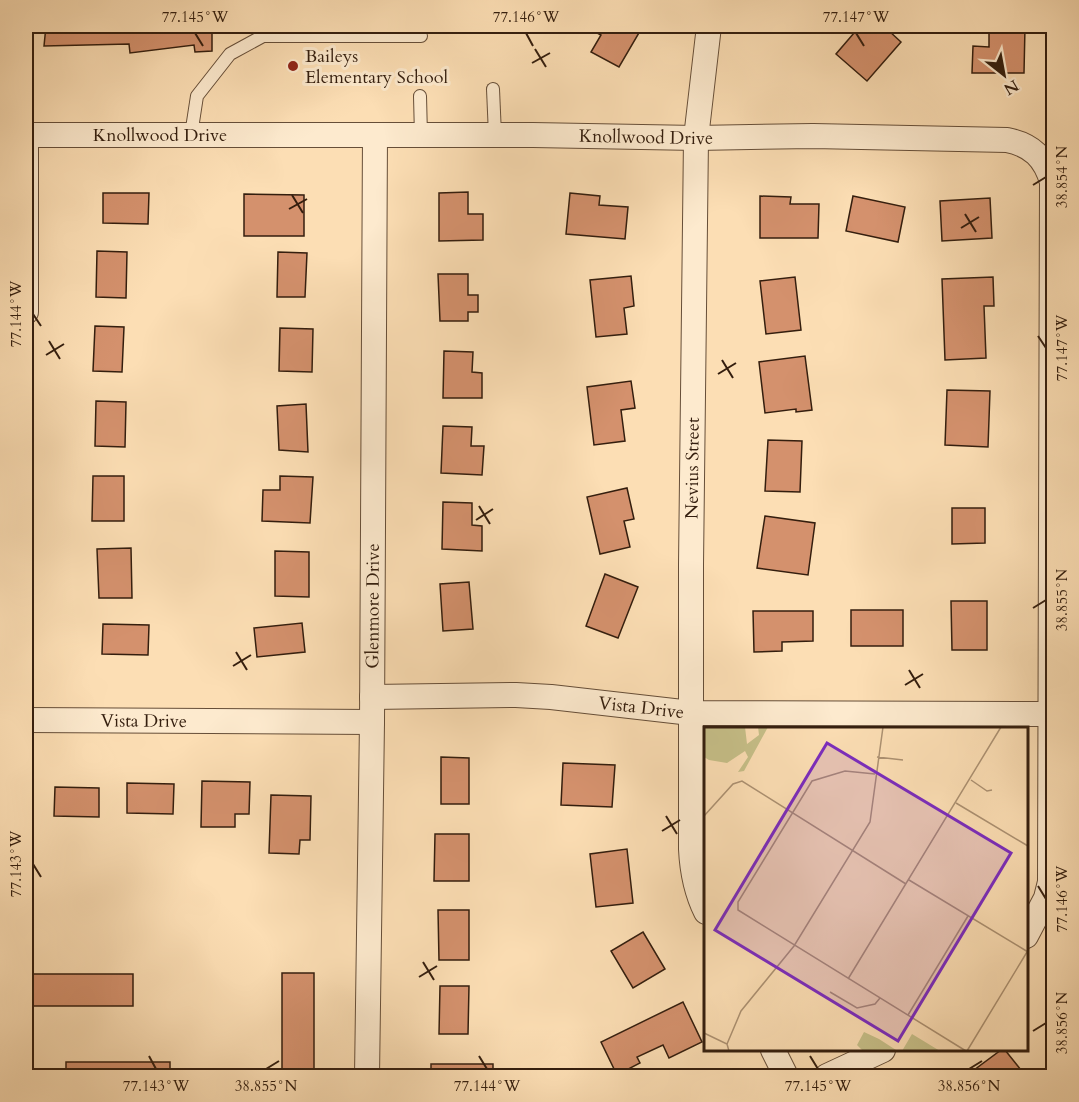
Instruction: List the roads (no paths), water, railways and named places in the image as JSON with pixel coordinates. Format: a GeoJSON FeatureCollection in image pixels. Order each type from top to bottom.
{"type":"FeatureCollection","features":[{"type":"Feature","properties":{"kind":"street","name":"Nevius Street"},"geometry":{"type":"LineString","coordinates":[[704,910],[692,870],[691,849],[691,565],[696,138],[709,26]]}},
{"type":"Feature","properties":{"kind":"street","name":"Knollwood Drive"},"geometry":{"type":"LineString","coordinates":[[26,135],[495,135],[696,138],[813,136],[1007,140],[1020,142],[1032,149],[1048,168],[1052,182],[1052,714],[1050,882],[1046,898],[1028,932]]}},
{"type":"Feature","properties":{"kind":"street"},"geometry":{"type":"LineString","coordinates":[[26,135],[26,312]]}},
{"type":"Feature","properties":{"kind":"street","name":"Glenmore Drive"},"geometry":{"type":"LineString","coordinates":[[367,1077],[372,722],[375,135]]}},
{"type":"Feature","properties":{"kind":"street","name":"Vista Drive"},"geometry":{"type":"LineString","coordinates":[[372,697],[516,695],[691,713],[1052,714]]}},
{"type":"Feature","properties":{"kind":"street","name":"Vista Drive"},"geometry":{"type":"LineString","coordinates":[[26,720],[372,722]]}},
{"type":"Feature","properties":{"kind":"street"},"geometry":{"type":"LineString","coordinates":[[773,1051],[786,1077]]}},
{"type":"Feature","properties":{"kind":"street"},"geometry":{"type":"LineString","coordinates":[[828,1077],[881,1051]]}},
{"type":"Feature","properties":{"kind":"lane"},"geometry":{"type":"LineString","coordinates":[[191,135],[197,96],[230,54],[263,36],[421,36]]}},
{"type":"Feature","properties":{"kind":"lane"},"geometry":{"type":"LineString","coordinates":[[493,89],[495,135]]}},
{"type":"Feature","properties":{"kind":"lane"},"geometry":{"type":"LineString","coordinates":[[420,96],[421,136]]}},
{"type":"Feature","properties":{"kind":"place","name":"Baileys Elementary School"},"geometry":{"type":"Point","coordinates":[293,66]}}]}
